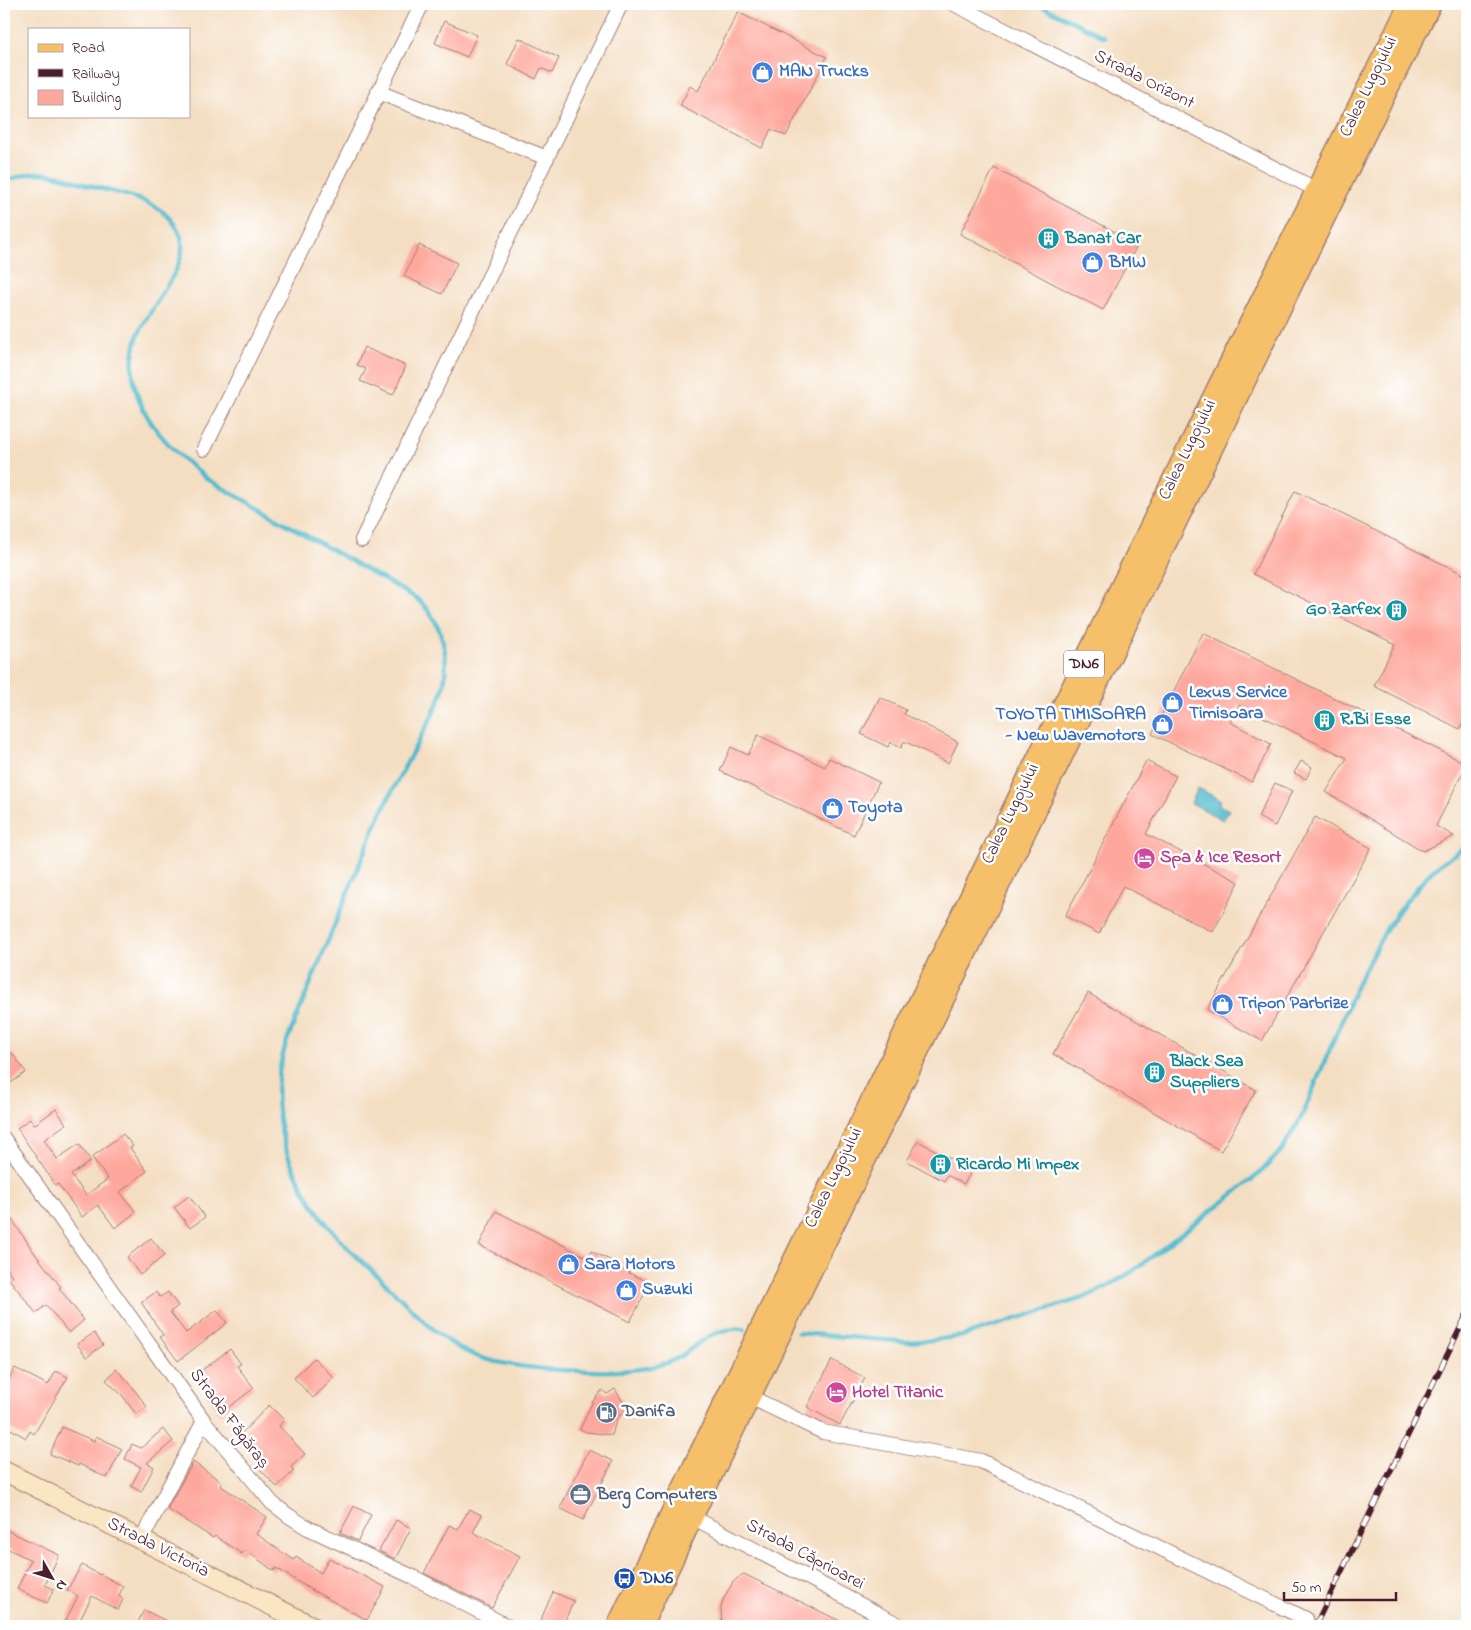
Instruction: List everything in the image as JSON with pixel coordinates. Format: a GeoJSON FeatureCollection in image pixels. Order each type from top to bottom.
{"type":"FeatureCollection","features":[{"type":"Feature","properties":{"kind":"main road","name":"Calea Lugojului"},"geometry":{"type":"LineString","coordinates":[[618,1626],[1197,431],[1410,4]]}},
{"type":"Feature","properties":{"kind":"main road","name":"Calea Lugojului"},"geometry":{"type":"LineString","coordinates":[[641,1626],[750,1397],[1379,105],[1430,4]]}},
{"type":"Feature","properties":{"kind":"street"},"geometry":{"type":"LineString","coordinates":[[204,449],[422,4]]}},
{"type":"Feature","properties":{"kind":"street"},"geometry":{"type":"LineString","coordinates":[[362,540],[621,4]]}},
{"type":"Feature","properties":{"kind":"street","name":"Strada Orizont"},"geometry":{"type":"LineString","coordinates":[[954,4],[1317,190]]}},
{"type":"Feature","properties":{"kind":"street"},"geometry":{"type":"LineString","coordinates":[[378,92],[547,158]]}},
{"type":"Feature","properties":{"kind":"street","name":"Strada Făgăraș"},"geometry":{"type":"LineString","coordinates":[[4,1139],[204,1421],[264,1496],[308,1528],[411,1576],[507,1626]]}},
{"type":"Feature","properties":{"kind":"street"},"geometry":{"type":"LineString","coordinates":[[750,1397],[823,1432],[981,1461],[1306,1619]]}},
{"type":"Feature","properties":{"kind":"street"},"geometry":{"type":"LineString","coordinates":[[141,1540],[204,1421]]}},
{"type":"Feature","properties":{"kind":"street","name":"Strada Victoria"},"geometry":{"type":"LineString","coordinates":[[4,1471],[312,1626]]}},
{"type":"Feature","properties":{"kind":"street","name":"Strada Căprioarei"},"geometry":{"type":"LineString","coordinates":[[692,1517],[901,1626]]}},
{"type":"Feature","properties":{"kind":"street"},"geometry":{"type":"LineString","coordinates":[[614,1626],[630,1602]]}},
{"type":"Feature","properties":{"kind":"water"},"geometry":{"type":"Polygon","coordinates":[[[1198,788],[1221,800],[1219,805],[1229,810],[1223,820],[1191,803],[1198,788]]]}},
{"type":"Feature","properties":{"kind":"building","name":"MAN Trucks"},"geometry":{"type":"Polygon","coordinates":[[[738,12],[827,57],[786,136],[771,129],[762,148],[680,106],[690,86],[698,91],[738,12]]]}},
{"type":"Feature","properties":{"kind":"building"},"geometry":{"type":"Polygon","coordinates":[[[444,21],[477,35],[467,57],[435,43],[444,21]]]}},
{"type":"Feature","properties":{"kind":"building"},"geometry":{"type":"Polygon","coordinates":[[[519,38],[559,58],[552,73],[541,68],[536,79],[507,64],[519,38]]]}},
{"type":"Feature","properties":{"kind":"building","name":"Banat Car"},"geometry":{"type":"Polygon","coordinates":[[[994,168],[1138,244],[1103,310],[960,234],[994,168]]]}},
{"type":"Feature","properties":{"kind":"building"},"geometry":{"type":"Polygon","coordinates":[[[419,245],[457,263],[442,294],[404,276],[419,245]]]}},
{"type":"Feature","properties":{"kind":"building"},"geometry":{"type":"Polygon","coordinates":[[[364,347],[406,366],[393,395],[360,381],[366,369],[357,365],[364,347]]]}},
{"type":"Feature","properties":{"kind":"building","name":"Go Zarfex"},"geometry":{"type":"Polygon","coordinates":[[[1295,491],[1467,576],[1467,714],[1460,729],[1374,686],[1395,644],[1253,574],[1295,491]]]}},
{"type":"Feature","properties":{"kind":"building"},"geometry":{"type":"Polygon","coordinates":[[[1203,633],[1467,764],[1436,826],[1454,836],[1423,851],[1326,792],[1347,758],[1239,705],[1230,722],[1271,744],[1252,782],[1152,734],[1203,633]]]}},
{"type":"Feature","properties":{"kind":"building"},"geometry":{"type":"Polygon","coordinates":[[[880,697],[906,710],[904,714],[958,742],[948,763],[904,741],[901,748],[890,742],[888,747],[861,734],[880,697]]]}},
{"type":"Feature","properties":{"kind":"building","name":"Toyota"},"geometry":{"type":"Polygon","coordinates":[[[758,735],[825,767],[829,758],[879,782],[854,835],[720,771],[731,747],[748,755],[758,735]]]}},
{"type":"Feature","properties":{"kind":"building","name":"Spa & Ice Resort"},"geometry":{"type":"Polygon","coordinates":[[[1146,761],[1176,776],[1146,834],[1239,882],[1213,932],[1123,886],[1099,934],[1065,916],[1146,761]]]}},
{"type":"Feature","properties":{"kind":"building"},"geometry":{"type":"Polygon","coordinates":[[[1301,761],[1312,767],[1306,779],[1294,773],[1301,761]]]}},
{"type":"Feature","properties":{"kind":"building"},"geometry":{"type":"Polygon","coordinates":[[[1275,783],[1292,791],[1275,826],[1258,817],[1275,783]]]}},
{"type":"Feature","properties":{"kind":"building"},"geometry":{"type":"Polygon","coordinates":[[[1315,817],[1371,848],[1262,1041],[1207,1010],[1315,817]]]}},
{"type":"Feature","properties":{"kind":"building","name":"Black Sea Suppliers"},"geometry":{"type":"Polygon","coordinates":[[[1088,993],[1256,1090],[1221,1151],[1053,1054],[1088,993]]]}},
{"type":"Feature","properties":{"kind":"building"},"geometry":{"type":"Polygon","coordinates":[[[12,1053],[26,1072],[4,1088],[4,1060],[12,1053]]]}},
{"type":"Feature","properties":{"kind":"building"},"geometry":{"type":"Polygon","coordinates":[[[56,1109],[66,1124],[44,1140],[57,1159],[79,1144],[91,1161],[71,1175],[86,1195],[108,1179],[92,1157],[123,1134],[133,1146],[130,1148],[147,1171],[120,1192],[136,1212],[115,1228],[98,1205],[82,1217],[58,1184],[55,1185],[17,1128],[30,1119],[34,1125],[56,1109]]]}},
{"type":"Feature","properties":{"kind":"building","name":"Ricardo Mi Impex"},"geometry":{"type":"Polygon","coordinates":[[[918,1141],[972,1170],[964,1184],[947,1175],[944,1181],[907,1161],[918,1141]]]}},
{"type":"Feature","properties":{"kind":"building"},"geometry":{"type":"Polygon","coordinates":[[[189,1196],[205,1217],[190,1228],[174,1207],[189,1196]]]}},
{"type":"Feature","properties":{"kind":"building"},"geometry":{"type":"Polygon","coordinates":[[[4,1208],[36,1255],[61,1287],[59,1288],[84,1320],[69,1333],[46,1305],[36,1313],[9,1279],[12,1276],[4,1263],[4,1208]]]}},
{"type":"Feature","properties":{"kind":"building","name":"Sara Motors"},"geometry":{"type":"Polygon","coordinates":[[[496,1211],[588,1258],[591,1251],[618,1264],[617,1267],[650,1283],[630,1322],[479,1245],[496,1211]]]}},
{"type":"Feature","properties":{"kind":"building"},"geometry":{"type":"Polygon","coordinates":[[[151,1238],[165,1255],[140,1275],[127,1257],[151,1238]]]}},
{"type":"Feature","properties":{"kind":"building"},"geometry":{"type":"Polygon","coordinates":[[[156,1292],[160,1297],[168,1292],[178,1306],[170,1312],[186,1333],[217,1310],[227,1323],[178,1361],[160,1337],[163,1335],[141,1302],[156,1292]]]}},
{"type":"Feature","properties":{"kind":"building"},"geometry":{"type":"Polygon","coordinates":[[[94,1333],[103,1345],[87,1357],[77,1344],[94,1333]]]}},
{"type":"Feature","properties":{"kind":"building"},"geometry":{"type":"Polygon","coordinates":[[[230,1349],[241,1364],[237,1366],[254,1388],[220,1414],[196,1379],[204,1372],[202,1370],[230,1349]]]}},
{"type":"Feature","properties":{"kind":"building"},"geometry":{"type":"Polygon","coordinates":[[[314,1358],[334,1378],[313,1398],[294,1378],[314,1358]]]}},
{"type":"Feature","properties":{"kind":"building","name":"Hotel Titanic"},"geometry":{"type":"Polygon","coordinates":[[[832,1360],[865,1378],[840,1425],[807,1407],[832,1360]]]}},
{"type":"Feature","properties":{"kind":"building"},"geometry":{"type":"Polygon","coordinates":[[[15,1368],[48,1385],[56,1371],[68,1377],[34,1434],[30,1431],[26,1438],[4,1425],[4,1388],[15,1368]]]}},
{"type":"Feature","properties":{"kind":"building"},"geometry":{"type":"Polygon","coordinates":[[[116,1369],[128,1381],[147,1407],[136,1414],[122,1395],[106,1380],[116,1369]]]}},
{"type":"Feature","properties":{"kind":"building","name":"Danifa"},"geometry":{"type":"Polygon","coordinates":[[[615,1389],[628,1410],[620,1415],[616,1421],[612,1435],[586,1432],[580,1429],[593,1401],[602,1390],[607,1394],[615,1389]]]}},
{"type":"Feature","properties":{"kind":"building"},"geometry":{"type":"Polygon","coordinates":[[[269,1405],[284,1420],[279,1426],[305,1454],[291,1467],[294,1471],[277,1487],[257,1466],[266,1458],[241,1434],[269,1405]]]}},
{"type":"Feature","properties":{"kind":"building"},"geometry":{"type":"Polygon","coordinates":[[[62,1427],[94,1441],[96,1436],[122,1449],[107,1478],[79,1464],[78,1466],[50,1454],[62,1427]]]}},
{"type":"Feature","properties":{"kind":"building"},"geometry":{"type":"Polygon","coordinates":[[[163,1429],[173,1441],[147,1463],[154,1467],[141,1492],[131,1486],[141,1467],[125,1459],[132,1444],[141,1448],[163,1429]]]}},
{"type":"Feature","properties":{"kind":"building","name":"Berg Computers"},"geometry":{"type":"Polygon","coordinates":[[[589,1450],[613,1461],[583,1520],[560,1508],[589,1450]]]}},
{"type":"Feature","properties":{"kind":"building"},"geometry":{"type":"Polygon","coordinates":[[[193,1462],[222,1482],[220,1485],[267,1517],[256,1534],[294,1560],[296,1557],[321,1573],[329,1558],[385,1587],[367,1620],[276,1568],[274,1571],[245,1550],[242,1554],[215,1536],[213,1538],[167,1509],[193,1462]]]}},
{"type":"Feature","properties":{"kind":"building"},"geometry":{"type":"Polygon","coordinates":[[[354,1506],[371,1515],[358,1541],[340,1533],[354,1506]]]}},
{"type":"Feature","properties":{"kind":"building"},"geometry":{"type":"Polygon","coordinates":[[[469,1509],[482,1515],[473,1532],[520,1556],[492,1608],[424,1573],[449,1525],[458,1529],[469,1509]]]}},
{"type":"Feature","properties":{"kind":"building"},"geometry":{"type":"Polygon","coordinates":[[[396,1520],[411,1528],[395,1559],[379,1551],[396,1520]]]}},
{"type":"Feature","properties":{"kind":"building"},"geometry":{"type":"Polygon","coordinates":[[[4,1529],[59,1555],[45,1585],[54,1589],[47,1603],[17,1589],[31,1560],[4,1547],[4,1529]]]}},
{"type":"Feature","properties":{"kind":"building"},"geometry":{"type":"Polygon","coordinates":[[[82,1565],[123,1586],[119,1596],[123,1599],[118,1610],[92,1596],[77,1626],[63,1626],[78,1596],[67,1590],[82,1565]]]}},
{"type":"Feature","properties":{"kind":"building"},"geometry":{"type":"Polygon","coordinates":[[[744,1574],[850,1626],[722,1626],[721,1607],[724,1598],[733,1582],[744,1574]]]}},
{"type":"Feature","properties":{"kind":"building"},"geometry":{"type":"Polygon","coordinates":[[[553,1592],[574,1601],[562,1626],[538,1626],[553,1592]]]}},
{"type":"Feature","properties":{"kind":"building"},"geometry":{"type":"Polygon","coordinates":[[[144,1610],[177,1626],[136,1626],[144,1610]]]}},
{"type":"Feature","properties":{"kind":"waterway"},"geometry":{"type":"LineString","coordinates":[[1038,4],[1104,37]]}},
{"type":"Feature","properties":{"kind":"waterway"},"geometry":{"type":"LineString","coordinates":[[4,182],[36,173],[57,176],[138,199],[155,207],[170,218],[178,230],[181,239],[181,257],[172,277],[139,333],[132,366],[135,386],[141,405],[151,422],[163,439],[209,480],[416,598],[433,618],[443,642],[446,668],[441,695],[376,824],[286,1043],[280,1066],[277,1102],[285,1146],[302,1187],[314,1206],[353,1254],[428,1325],[469,1353],[496,1362],[546,1369],[578,1371],[634,1370],[674,1360],[704,1339],[715,1334],[726,1330],[745,1329]]}},
{"type":"Feature","properties":{"kind":"waterway"},"geometry":{"type":"LineString","coordinates":[[798,1333],[908,1342],[962,1336],[1086,1297],[1133,1271],[1258,1175],[1282,1150],[1302,1116],[1357,984],[1388,926],[1428,875],[1467,846]]}},
{"type":"Feature","properties":{"kind":"railway"},"geometry":{"type":"LineString","coordinates":[[1315,1626],[1467,1314]]}},
{"type":"Feature","properties":{"kind":"place","name":"MAN Trucks"},"geometry":{"type":"Point","coordinates":[763,72]}},
{"type":"Feature","properties":{"kind":"place","name":"Banat Car"},"geometry":{"type":"Point","coordinates":[1049,239]}},
{"type":"Feature","properties":{"kind":"place","name":"BMW"},"geometry":{"type":"Point","coordinates":[1093,263]}},
{"type":"Feature","properties":{"kind":"place","name":"Go Zarfex"},"geometry":{"type":"Point","coordinates":[1397,610]}},
{"type":"Feature","properties":{"kind":"place","name":"Lexus Service Timisoara"},"geometry":{"type":"Point","coordinates":[1173,703]}},
{"type":"Feature","properties":{"kind":"place","name":"R.Bi Esse"},"geometry":{"type":"Point","coordinates":[1324,720]}},
{"type":"Feature","properties":{"kind":"place","name":"TOYOTA TIMISOARA - New Wavemotors"},"geometry":{"type":"Point","coordinates":[1162,725]}},
{"type":"Feature","properties":{"kind":"place","name":"Toyota"},"geometry":{"type":"Point","coordinates":[832,808]}},
{"type":"Feature","properties":{"kind":"place","name":"Spa & Ice Resort"},"geometry":{"type":"Point","coordinates":[1144,858]}},
{"type":"Feature","properties":{"kind":"place","name":"Tripon Parbrize"},"geometry":{"type":"Point","coordinates":[1222,1004]}},
{"type":"Feature","properties":{"kind":"place","name":"Black Sea Suppliers"},"geometry":{"type":"Point","coordinates":[1154,1072]}},
{"type":"Feature","properties":{"kind":"place","name":"Ricardo Mi Impex"},"geometry":{"type":"Point","coordinates":[940,1165]}},
{"type":"Feature","properties":{"kind":"place","name":"Sara Motors"},"geometry":{"type":"Point","coordinates":[568,1265]}},
{"type":"Feature","properties":{"kind":"place","name":"Suzuki"},"geometry":{"type":"Point","coordinates":[626,1290]}},
{"type":"Feature","properties":{"kind":"place","name":"Hotel Titanic"},"geometry":{"type":"Point","coordinates":[836,1393]}},
{"type":"Feature","properties":{"kind":"place","name":"Danifa"},"geometry":{"type":"Point","coordinates":[606,1412]}},
{"type":"Feature","properties":{"kind":"place","name":"Berg Computers"},"geometry":{"type":"Point","coordinates":[581,1495]}},
{"type":"Feature","properties":{"kind":"place","name":"DN6"},"geometry":{"type":"Point","coordinates":[624,1579]}}]}
